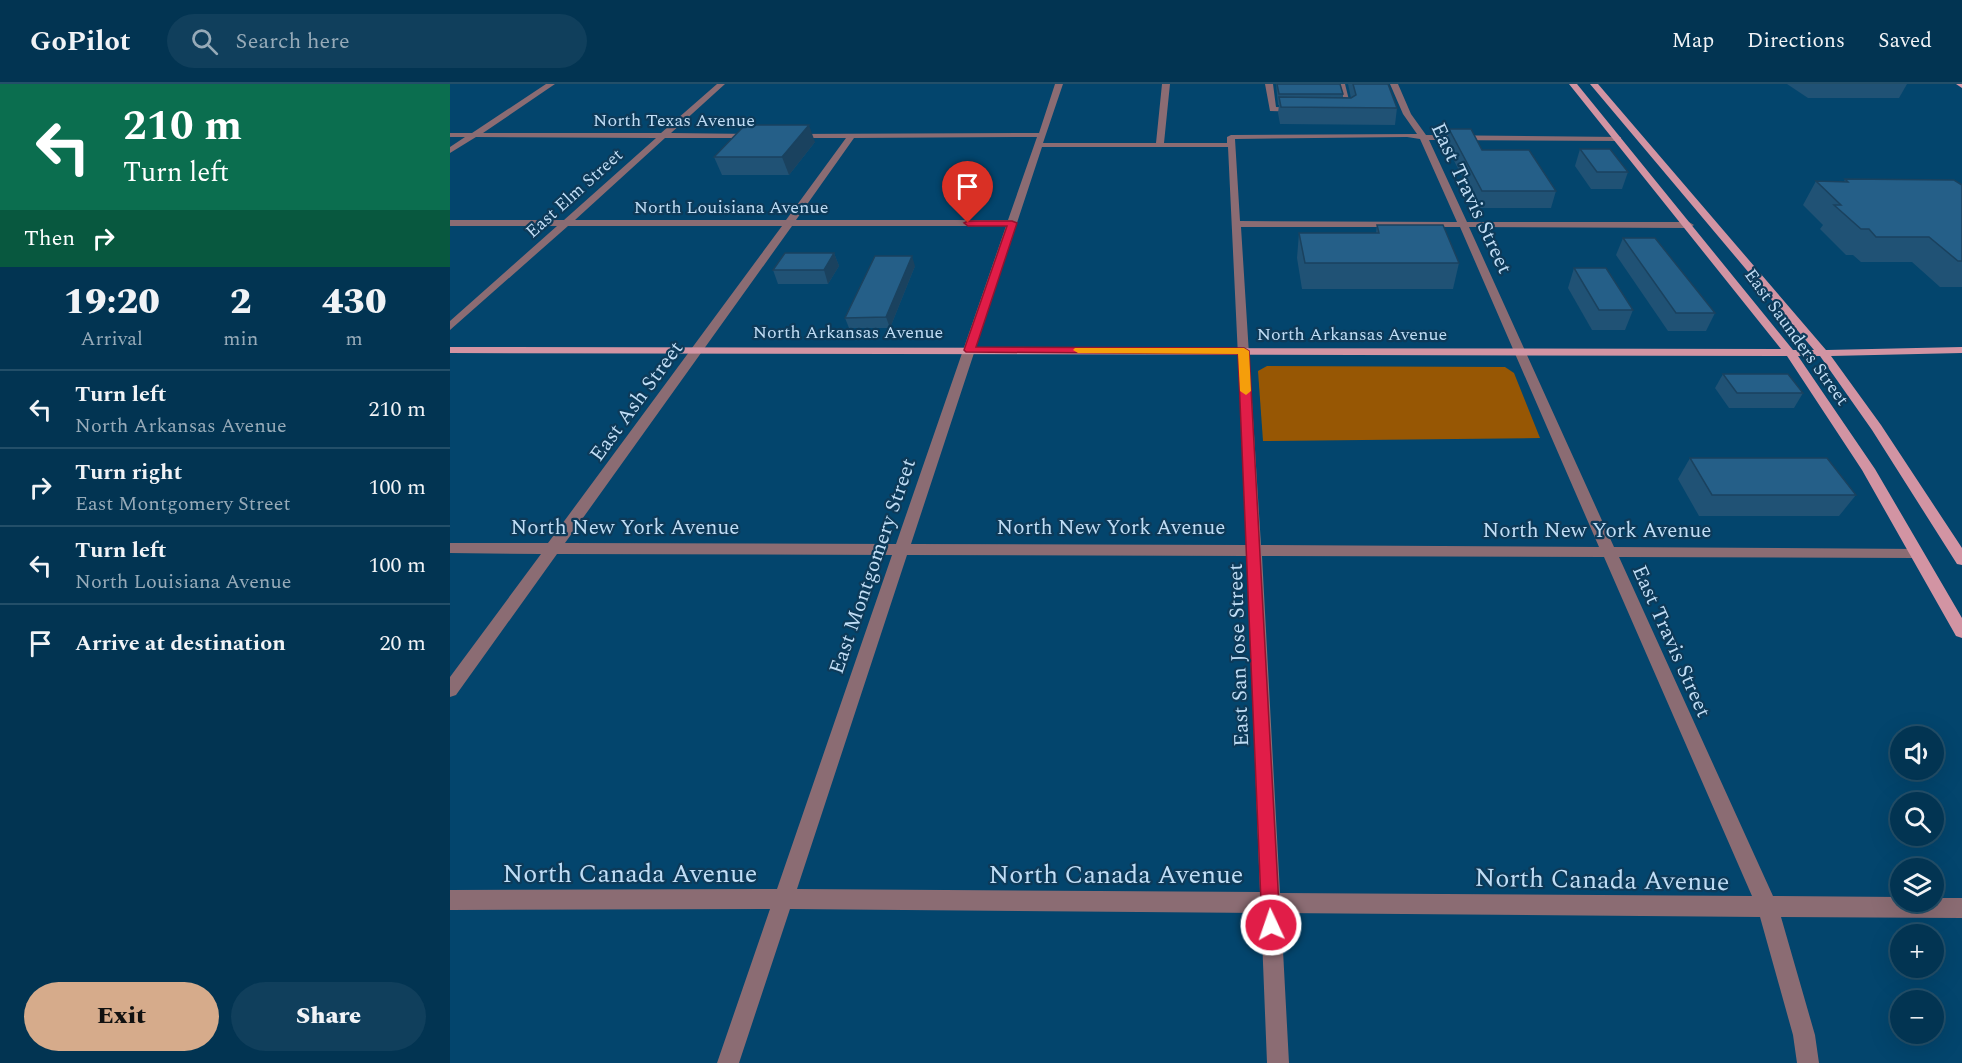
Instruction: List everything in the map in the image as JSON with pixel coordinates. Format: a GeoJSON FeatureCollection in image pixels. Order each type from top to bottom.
{"type":"FeatureCollection","features":[{"type":"Feature","properties":{"kind":"main road","name":"East Saunders Street"},"geometry":{"type":"LineString","coordinates":[[1573,84],[1790,353],[1868,469],[1962,632]]}},
{"type":"Feature","properties":{"kind":"main road","name":"East Saunders Street"},"geometry":{"type":"LineString","coordinates":[[1594,84],[1823,353],[1877,428],[1962,560]]}},
{"type":"Feature","properties":{"kind":"main road"},"geometry":{"type":"LineString","coordinates":[[1606,123],[1620,130],[1632,141],[1672,189],[1691,196]]}},
{"type":"Feature","properties":{"kind":"main road","name":"North Arkansas Avenue"},"geometry":{"type":"LineString","coordinates":[[450,350],[1823,353],[1962,350]]}},
{"type":"Feature","properties":{"kind":"street"},"geometry":{"type":"LineString","coordinates":[[450,151],[551,84]]}},
{"type":"Feature","properties":{"kind":"street","name":"East Elm Street"},"geometry":{"type":"LineString","coordinates":[[450,327],[721,84]]}},
{"type":"Feature","properties":{"kind":"street","name":"East Montgomery Street"},"geometry":{"type":"LineString","coordinates":[[728,1063],[1059,84]]}},
{"type":"Feature","properties":{"kind":"street"},"geometry":{"type":"LineString","coordinates":[[1160,145],[1166,84]]}},
{"type":"Feature","properties":{"kind":"street"},"geometry":{"type":"LineString","coordinates":[[1269,84],[1274,110],[1306,110]]}},
{"type":"Feature","properties":{"kind":"street"},"geometry":{"type":"LineString","coordinates":[[1338,110],[1349,110],[1341,84]]}},
{"type":"Feature","properties":{"kind":"street","name":"East Travis Street"},"geometry":{"type":"LineString","coordinates":[[1394,84],[1407,114],[1423,137],[1463,224],[1768,908],[1804,1035],[1808,1063]]}},
{"type":"Feature","properties":{"kind":"street","name":"North Texas Avenue"},"geometry":{"type":"LineString","coordinates":[[450,135],[758,136]]}},
{"type":"Feature","properties":{"kind":"street","name":"North Texas Avenue"},"geometry":{"type":"LineString","coordinates":[[782,136],[1041,140],[1160,145],[1407,135],[1618,139]]}},
{"type":"Feature","properties":{"kind":"street","name":"East Ash Street"},"geometry":{"type":"LineString","coordinates":[[450,690],[852,136]]}},
{"type":"Feature","properties":{"kind":"street","name":"East San Jose Street"},"geometry":{"type":"LineString","coordinates":[[1232,141],[1278,1063]]}},
{"type":"Feature","properties":{"kind":"street","name":"North Louisiana Avenue"},"geometry":{"type":"LineString","coordinates":[[450,223],[1012,223]]}},
{"type":"Feature","properties":{"kind":"street"},"geometry":{"type":"LineString","coordinates":[[1235,224],[1689,225]]}},
{"type":"Feature","properties":{"kind":"street","name":"North New York Avenue"},"geometry":{"type":"LineString","coordinates":[[450,548],[903,547],[1916,553]]}},
{"type":"Feature","properties":{"kind":"street","name":"North Canada Avenue"},"geometry":{"type":"LineString","coordinates":[[450,900],[783,899],[1962,908]]}},
{"type":"Feature","properties":{"kind":"shaded area"},"geometry":{"type":"Polygon","coordinates":[[[1267,366],[1505,367],[1514,373],[1540,438],[1263,441],[1258,371],[1267,366]]]}},
{"type":"Feature","properties":{"kind":"building"},"geometry":{"type":"Polygon","coordinates":[[[1277,84],[1340,84],[1343,94],[1279,94],[1277,84]]]}},
{"type":"Feature","properties":{"kind":"building"},"geometry":{"type":"Polygon","coordinates":[[[1353,84],[1388,84],[1397,108],[1281,107],[1279,97],[1351,98],[1356,95],[1353,84]]]}},
{"type":"Feature","properties":{"kind":"building"},"geometry":{"type":"Polygon","coordinates":[[[745,125],[809,125],[782,157],[714,157],[745,125]]]}},
{"type":"Feature","properties":{"kind":"building"},"geometry":{"type":"Polygon","coordinates":[[[1449,129],[1471,129],[1482,150],[1529,150],[1556,191],[1482,191],[1449,129]]]}},
{"type":"Feature","properties":{"kind":"building"},"geometry":{"type":"Polygon","coordinates":[[[1580,149],[1610,149],[1628,172],[1597,172],[1580,149]]]}},
{"type":"Feature","properties":{"kind":"building"},"geometry":{"type":"Polygon","coordinates":[[[1845,179],[1954,180],[1962,185],[1962,261],[1958,261],[1929,237],[1876,237],[1869,229],[1861,229],[1834,205],[1841,205],[1816,181],[1848,182],[1845,179]]]}},
{"type":"Feature","properties":{"kind":"building"},"geometry":{"type":"Polygon","coordinates":[[[1377,225],[1443,225],[1459,263],[1305,263],[1299,233],[1379,233],[1377,225]]]}},
{"type":"Feature","properties":{"kind":"building"},"geometry":{"type":"Polygon","coordinates":[[[1623,238],[1655,238],[1715,313],[1676,313],[1623,238]]]}},
{"type":"Feature","properties":{"kind":"building"},"geometry":{"type":"Polygon","coordinates":[[[785,253],[834,253],[824,270],[773,270],[785,253]]]}},
{"type":"Feature","properties":{"kind":"building"},"geometry":{"type":"Polygon","coordinates":[[[875,256],[912,256],[886,317],[845,318],[875,256]]]}},
{"type":"Feature","properties":{"kind":"building"},"geometry":{"type":"Polygon","coordinates":[[[1574,268],[1606,268],[1633,310],[1599,310],[1574,268]]]}},
{"type":"Feature","properties":{"kind":"building"},"geometry":{"type":"Polygon","coordinates":[[[1723,374],[1788,374],[1803,393],[1737,393],[1723,374]]]}},
{"type":"Feature","properties":{"kind":"building"},"geometry":{"type":"Polygon","coordinates":[[[1690,458],[1827,458],[1856,495],[1712,495],[1690,458]]]}},
{"type":"Feature","properties":{"kind":"slow traffic"},"geometry":{"type":"LineString","coordinates":[[1078,350],[1244,351],[1246,391]]}},
{"type":"Feature","properties":{"kind":"route"},"geometry":{"type":"LineString","coordinates":[[968,223],[1012,223],[970,350],[1244,351],[1271,925]]}}]}
